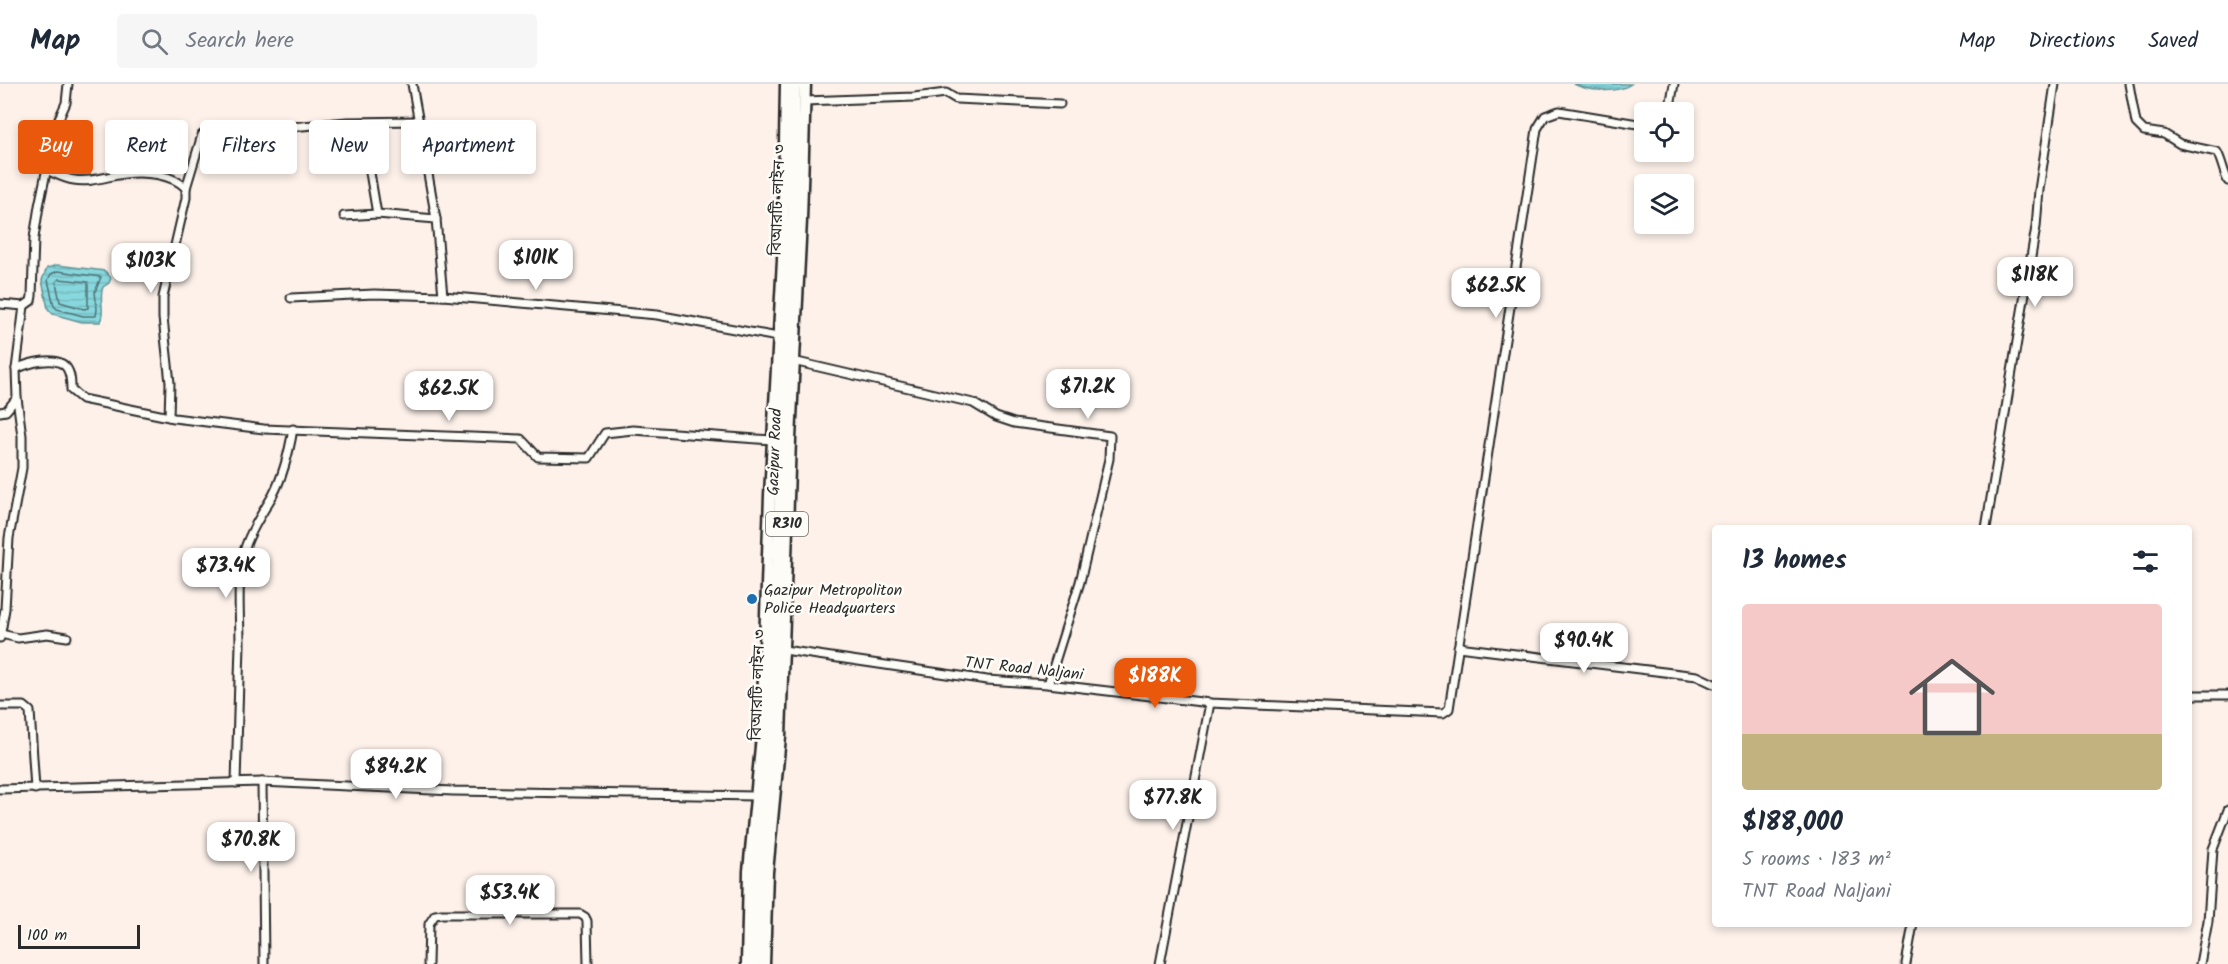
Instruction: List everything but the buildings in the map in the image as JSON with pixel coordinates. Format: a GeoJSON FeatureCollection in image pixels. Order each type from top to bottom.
{"type":"FeatureCollection","features":[{"type":"Feature","properties":{"kind":"main road","name":"Gazipur Road"},"geometry":{"type":"LineString","coordinates":[[747,964],[749,871],[762,736],[772,440],[783,248],[786,84]]}},
{"type":"Feature","properties":{"kind":"main road","name":"বিআরটি লাইন ৩"},"geometry":{"type":"LineString","coordinates":[[755,964],[758,871],[771,735],[782,432],[793,223],[795,84]]}},
{"type":"Feature","properties":{"kind":"main road","name":"Gazipur Road"},"geometry":{"type":"LineString","coordinates":[[764,964],[767,872],[780,737],[805,84]]}},
{"type":"Feature","properties":{"kind":"street"},"geometry":{"type":"LineString","coordinates":[[58,120],[66,103],[68,84]]}},
{"type":"Feature","properties":{"kind":"street"},"geometry":{"type":"LineString","coordinates":[[412,84],[419,120]]}},
{"type":"Feature","properties":{"kind":"street"},"geometry":{"type":"LineString","coordinates":[[1671,102],[1674,84]]}},
{"type":"Feature","properties":{"kind":"street"},"geometry":{"type":"LineString","coordinates":[[1986,525],[2036,227],[2039,190],[2055,84]]}},
{"type":"Feature","properties":{"kind":"street"},"geometry":{"type":"LineString","coordinates":[[2129,84],[2136,123],[2144,131],[2164,134],[2180,144],[2217,152],[2228,181]]}},
{"type":"Feature","properties":{"kind":"street"},"geometry":{"type":"LineString","coordinates":[[805,101],[914,97],[946,93],[956,99],[1060,104]]}},
{"type":"Feature","properties":{"kind":"street","name":"TNT Road Naljani"},"geometry":{"type":"LineString","coordinates":[[784,650],[987,680],[1048,684],[1210,703],[1443,713],[1449,708],[1538,129],[1545,116],[1559,111],[1634,123]]}},
{"type":"Feature","properties":{"kind":"street"},"geometry":{"type":"LineString","coordinates":[[169,417],[170,383],[163,297],[186,198],[186,188],[202,135],[347,122],[401,121]]}},
{"type":"Feature","properties":{"kind":"street"},"geometry":{"type":"LineString","coordinates":[[58,174],[74,180],[127,173],[143,174],[173,179],[186,188]]}},
{"type":"Feature","properties":{"kind":"street"},"geometry":{"type":"LineString","coordinates":[[0,304],[24,306],[31,301],[34,238],[46,174]]}},
{"type":"Feature","properties":{"kind":"street"},"geometry":{"type":"LineString","coordinates":[[370,174],[377,214]]}},
{"type":"Feature","properties":{"kind":"street"},"geometry":{"type":"LineString","coordinates":[[428,174],[436,219],[443,296]]}},
{"type":"Feature","properties":{"kind":"street"},"geometry":{"type":"LineString","coordinates":[[344,216],[377,214],[436,219]]}},
{"type":"Feature","properties":{"kind":"street"},"geometry":{"type":"LineString","coordinates":[[291,298],[374,294],[443,296],[657,315],[778,337]]}},
{"type":"Feature","properties":{"kind":"street"},"geometry":{"type":"LineString","coordinates":[[24,306],[16,369],[22,462],[9,538],[1,636],[18,638],[47,634],[67,637]]}},
{"type":"Feature","properties":{"kind":"street"},"geometry":{"type":"LineString","coordinates":[[16,369],[32,361],[59,362],[65,365],[68,371],[71,390],[82,399],[169,417],[264,429],[520,439],[538,457],[589,458],[605,434],[633,430],[772,440]]}},
{"type":"Feature","properties":{"kind":"street"},"geometry":{"type":"LineString","coordinates":[[793,361],[973,403],[996,417],[1014,423],[1110,436],[1109,459],[1080,582],[1048,684]]}},
{"type":"Feature","properties":{"kind":"street"},"geometry":{"type":"LineString","coordinates":[[0,412],[6,411],[17,398]]}},
{"type":"Feature","properties":{"kind":"street"},"geometry":{"type":"LineString","coordinates":[[236,783],[240,627],[237,608],[244,549],[286,466],[293,429]]}},
{"type":"Feature","properties":{"kind":"street"},"geometry":{"type":"LineString","coordinates":[[1458,646],[1696,676],[1712,683]]}},
{"type":"Feature","properties":{"kind":"street"},"geometry":{"type":"LineString","coordinates":[[2192,695],[2228,695]]}},
{"type":"Feature","properties":{"kind":"street"},"geometry":{"type":"LineString","coordinates":[[1160,964],[1210,703]]}},
{"type":"Feature","properties":{"kind":"street"},"geometry":{"type":"LineString","coordinates":[[0,705],[24,706],[30,711],[35,789]]}},
{"type":"Feature","properties":{"kind":"street"},"geometry":{"type":"LineString","coordinates":[[262,782],[264,964]]}},
{"type":"Feature","properties":{"kind":"street"},"geometry":{"type":"LineString","coordinates":[[0,789],[262,782],[453,791],[756,796]]}},
{"type":"Feature","properties":{"kind":"street"},"geometry":{"type":"LineString","coordinates":[[2200,964],[2208,921],[2213,849],[2228,810]]}},
{"type":"Feature","properties":{"kind":"street"},"geometry":{"type":"LineString","coordinates":[[428,964],[429,924],[435,915],[442,914],[580,914],[587,921],[588,964]]}},
{"type":"Feature","properties":{"kind":"street"},"geometry":{"type":"LineString","coordinates":[[1906,964],[1912,927]]}},
{"type":"Feature","properties":{"kind":"water"},"geometry":{"type":"Polygon","coordinates":[[[1574,84],[1631,84],[1618,89],[1602,90],[1574,84]]]}},
{"type":"Feature","properties":{"kind":"water"},"geometry":{"type":"Polygon","coordinates":[[[57,265],[105,271],[111,278],[102,291],[100,322],[82,322],[53,314],[48,309],[42,280],[47,268],[57,265]]]}},
{"type":"Feature","properties":{"kind":"place","name":"Gazipur Metropoliton Police Headquarters"},"geometry":{"type":"Point","coordinates":[752,599]}}]}
